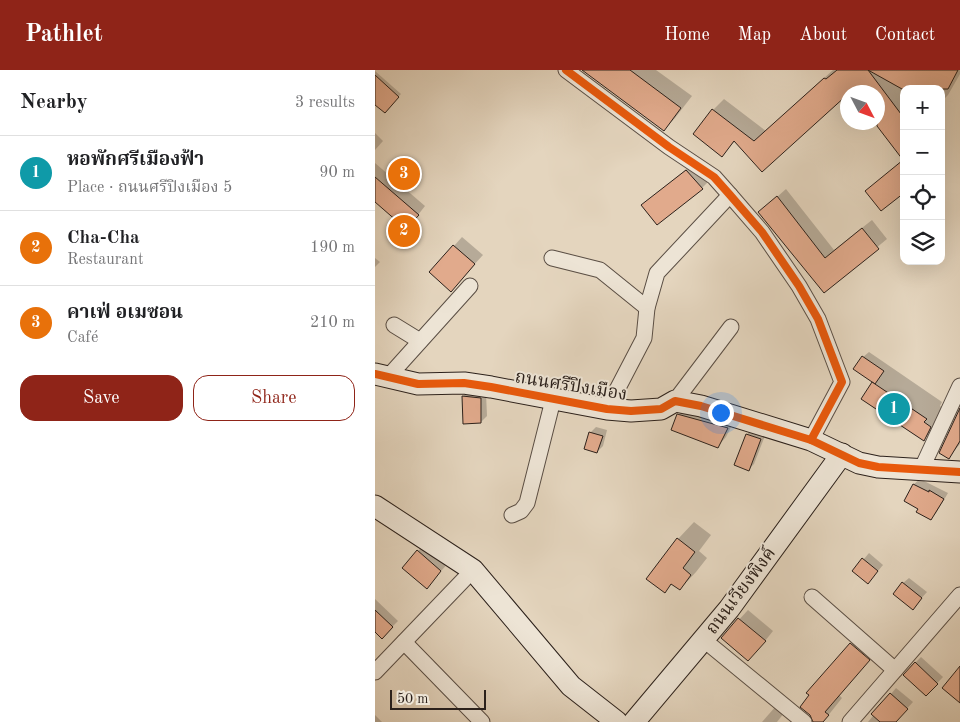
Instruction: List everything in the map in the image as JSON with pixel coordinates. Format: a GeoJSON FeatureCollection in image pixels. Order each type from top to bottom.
{"type":"FeatureCollection","features":[{"type":"Feature","properties":{"kind":"street"},"geometry":{"type":"LineString","coordinates":[[566,70],[669,148],[714,178],[762,232],[799,286],[818,319],[842,382],[811,440]]}},
{"type":"Feature","properties":{"kind":"street"},"geometry":{"type":"LineString","coordinates":[[607,409],[644,338],[647,308],[657,273],[730,195]]}},
{"type":"Feature","properties":{"kind":"street"},"geometry":{"type":"LineString","coordinates":[[552,258],[600,270],[647,308]]}},
{"type":"Feature","properties":{"kind":"street"},"geometry":{"type":"LineString","coordinates":[[382,375],[420,341],[470,286]]}},
{"type":"Feature","properties":{"kind":"street"},"geometry":{"type":"LineString","coordinates":[[394,325],[420,341]]}},
{"type":"Feature","properties":{"kind":"street"},"geometry":{"type":"LineString","coordinates":[[731,327],[675,401],[701,406],[811,440],[859,463],[878,467],[960,472]]}},
{"type":"Feature","properties":{"kind":"street","name":"ถนนศรีปิงเมือง"},"geometry":{"type":"LineString","coordinates":[[382,375],[418,384],[473,384],[607,409],[631,411],[661,409],[675,401]]}},
{"type":"Feature","properties":{"kind":"street"},"geometry":{"type":"LineString","coordinates":[[921,470],[960,386]]}},
{"type":"Feature","properties":{"kind":"street"},"geometry":{"type":"LineString","coordinates":[[512,515],[521,511],[527,503],[553,400]]}},
{"type":"Feature","properties":{"kind":"street","name":"ถนนเวียงพิงค์"},"geometry":{"type":"LineString","coordinates":[[633,722],[729,609],[842,454]]}},
{"type":"Feature","properties":{"kind":"street"},"geometry":{"type":"LineString","coordinates":[[375,506],[473,570],[571,686],[617,722]]}},
{"type":"Feature","properties":{"kind":"street"},"geometry":{"type":"LineString","coordinates":[[375,672],[473,570]]}},
{"type":"Feature","properties":{"kind":"street"},"geometry":{"type":"LineString","coordinates":[[850,722],[960,595]]}},
{"type":"Feature","properties":{"kind":"street"},"geometry":{"type":"LineString","coordinates":[[812,597],[895,670]]}},
{"type":"Feature","properties":{"kind":"street"},"geometry":{"type":"LineString","coordinates":[[704,640],[804,722]]}},
{"type":"Feature","properties":{"kind":"street"},"geometry":{"type":"LineString","coordinates":[[404,642],[482,722]]}},
{"type":"Feature","properties":{"kind":"building"},"geometry":{"type":"Polygon","coordinates":[[[582,70],[630,70],[681,108],[664,131],[582,70]]]}},
{"type":"Feature","properties":{"kind":"building"},"geometry":{"type":"Polygon","coordinates":[[[837,70],[868,70],[879,85],[840,85],[840,101],[762,172],[734,141],[722,157],[693,134],[712,109],[754,141],[824,78],[826,79],[837,70]]]}},
{"type":"Feature","properties":{"kind":"building"},"geometry":{"type":"Polygon","coordinates":[[[868,70],[958,70],[948,89],[945,89],[945,85],[900,85],[900,88],[868,70]]]}},
{"type":"Feature","properties":{"kind":"building"},"geometry":{"type":"Polygon","coordinates":[[[375,75],[399,97],[385,113],[375,105],[375,75]]]}},
{"type":"Feature","properties":{"kind":"building"},"geometry":{"type":"Polygon","coordinates":[[[885,93],[900,113],[900,156],[880,130],[885,130],[885,93]]]}},
{"type":"Feature","properties":{"kind":"building"},"geometry":{"type":"Polygon","coordinates":[[[900,162],[900,196],[881,211],[865,191],[900,162]]]}},
{"type":"Feature","properties":{"kind":"building"},"geometry":{"type":"Polygon","coordinates":[[[686,170],[703,189],[657,225],[641,205],[686,170]]]}},
{"type":"Feature","properties":{"kind":"building"},"geometry":{"type":"Polygon","coordinates":[[[375,177],[419,215],[406,229],[375,202],[375,177]]]}},
{"type":"Feature","properties":{"kind":"building"},"geometry":{"type":"Polygon","coordinates":[[[777,196],[825,258],[862,228],[879,249],[824,293],[758,212],[777,196]]]}},
{"type":"Feature","properties":{"kind":"building"},"geometry":{"type":"Polygon","coordinates":[[[453,245],[475,264],[451,292],[429,272],[453,245]]]}},
{"type":"Feature","properties":{"kind":"building"},"geometry":{"type":"Polygon","coordinates":[[[862,356],[884,371],[875,384],[853,369],[862,356]]]}},
{"type":"Feature","properties":{"kind":"building"},"geometry":{"type":"Polygon","coordinates":[[[872,382],[927,419],[924,422],[931,427],[924,441],[861,399],[872,382]]]}},
{"type":"Feature","properties":{"kind":"building"},"geometry":{"type":"Polygon","coordinates":[[[462,396],[481,398],[481,423],[463,424],[462,396]]]}},
{"type":"Feature","properties":{"kind":"building"},"geometry":{"type":"Polygon","coordinates":[[[960,408],[960,441],[949,459],[939,453],[960,408]]]}},
{"type":"Feature","properties":{"kind":"building"},"geometry":{"type":"Polygon","coordinates":[[[677,414],[728,428],[718,448],[671,430],[677,414]]]}},
{"type":"Feature","properties":{"kind":"building"},"geometry":{"type":"Polygon","coordinates":[[[589,432],[603,436],[597,453],[584,449],[589,432]]]}},
{"type":"Feature","properties":{"kind":"building"},"geometry":{"type":"Polygon","coordinates":[[[746,434],[761,439],[749,471],[734,465],[746,434]]]}},
{"type":"Feature","properties":{"kind":"building"},"geometry":{"type":"Polygon","coordinates":[[[913,484],[929,492],[929,490],[944,499],[931,520],[916,512],[918,509],[904,501],[913,484]]]}},
{"type":"Feature","properties":{"kind":"building"},"geometry":{"type":"Polygon","coordinates":[[[677,538],[695,552],[683,568],[691,575],[680,590],[671,584],[665,593],[646,579],[677,538]]]}},
{"type":"Feature","properties":{"kind":"building"},"geometry":{"type":"Polygon","coordinates":[[[417,550],[441,571],[427,589],[402,568],[417,550]]]}},
{"type":"Feature","properties":{"kind":"building"},"geometry":{"type":"Polygon","coordinates":[[[862,558],[878,571],[868,584],[852,571],[862,558]]]}},
{"type":"Feature","properties":{"kind":"building"},"geometry":{"type":"Polygon","coordinates":[[[902,582],[922,598],[913,610],[893,594],[902,582]]]}},
{"type":"Feature","properties":{"kind":"building"},"geometry":{"type":"Polygon","coordinates":[[[375,610],[393,627],[382,639],[375,632],[375,610]]]}},
{"type":"Feature","properties":{"kind":"building"},"geometry":{"type":"Polygon","coordinates":[[[738,618],[766,641],[748,661],[721,638],[738,618]]]}},
{"type":"Feature","properties":{"kind":"building"},"geometry":{"type":"Polygon","coordinates":[[[850,643],[870,660],[825,712],[829,715],[823,722],[813,722],[810,715],[800,707],[809,695],[806,693],[850,643]]]}},
{"type":"Feature","properties":{"kind":"building"},"geometry":{"type":"Polygon","coordinates":[[[915,662],[938,684],[926,696],[903,675],[915,662]]]}},
{"type":"Feature","properties":{"kind":"building"},"geometry":{"type":"Polygon","coordinates":[[[960,666],[960,703],[942,688],[960,666]]]}},
{"type":"Feature","properties":{"kind":"building"},"geometry":{"type":"Polygon","coordinates":[[[890,693],[908,709],[896,722],[880,722],[871,714],[890,693]]]}},
{"type":"Feature","properties":{"kind":"cycle path"},"geometry":{"type":"LineString","coordinates":[[566,70],[669,147],[714,177],[762,232],[799,286],[818,319],[842,382],[811,440]]}},
{"type":"Feature","properties":{"kind":"cycle path"},"geometry":{"type":"LineString","coordinates":[[375,374],[418,384],[464,383],[491,387],[607,409],[631,411],[661,409],[675,401],[701,406],[811,440],[859,463],[878,467],[960,472]]}},
{"type":"Feature","properties":{"kind":"place","name":"คาเฟ่ อเมซอน"},"geometry":{"type":"Point","coordinates":[404,174]}},
{"type":"Feature","properties":{"kind":"place","name":"Cha-Cha"},"geometry":{"type":"Point","coordinates":[404,231]}},
{"type":"Feature","properties":{"kind":"place","name":"หอพักศรีเมืองฟ้า"},"geometry":{"type":"Point","coordinates":[894,409]}}]}
